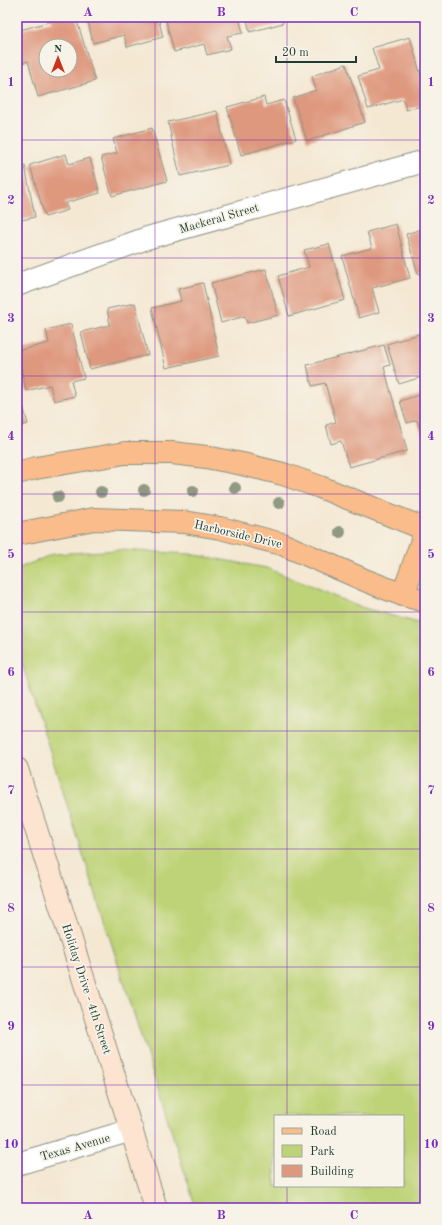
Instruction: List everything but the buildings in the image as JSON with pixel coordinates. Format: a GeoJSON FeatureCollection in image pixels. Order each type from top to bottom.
{"type":"FeatureCollection","features":[{"type":"Feature","properties":{"kind":"main road"},"geometry":{"type":"LineString","coordinates":[[17,473],[36,468],[125,453],[172,453],[206,457],[283,474],[320,487],[425,530],[403,595]]}},
{"type":"Feature","properties":{"kind":"main road","name":"Harborside Drive"},"geometry":{"type":"LineString","coordinates":[[17,534],[94,519],[184,522],[220,528],[282,544],[367,581],[403,595],[425,601]]}},
{"type":"Feature","properties":{"kind":"street","name":"Mackeral Street"},"geometry":{"type":"LineString","coordinates":[[17,285],[147,238],[425,160]]}},
{"type":"Feature","properties":{"kind":"street","name":"Holiday Drive - 4th Street"},"geometry":{"type":"LineString","coordinates":[[17,770],[156,1208]]}},
{"type":"Feature","properties":{"kind":"street","name":"Texas Avenue"},"geometry":{"type":"LineString","coordinates":[[17,1164],[132,1130]]}},
{"type":"Feature","properties":{"kind":"green space"},"geometry":{"type":"Polygon","coordinates":[[[120,550],[190,554],[267,568],[357,606],[425,625],[425,1208],[196,1208],[17,648],[17,569],[53,554],[120,550]]]}}]}
